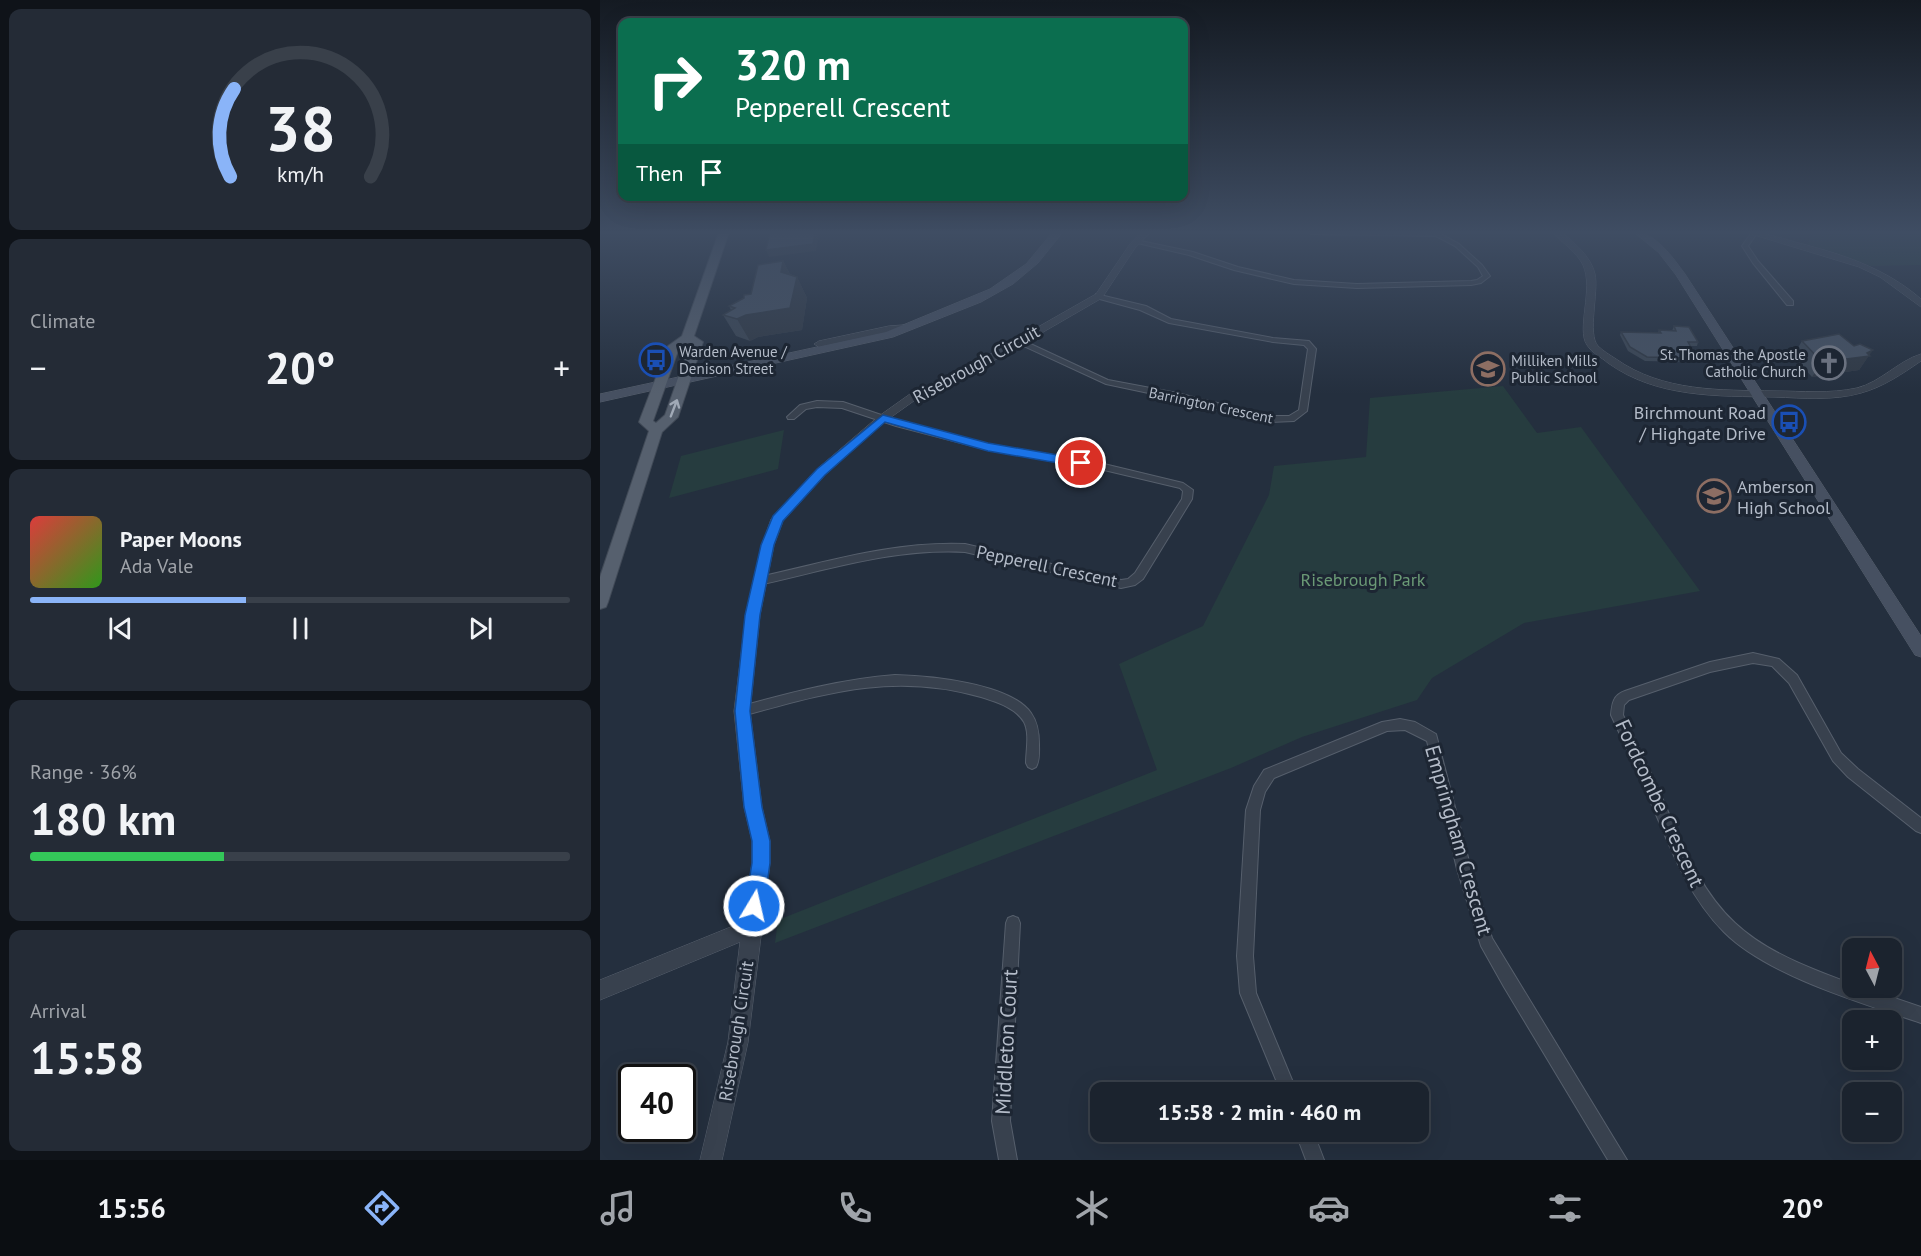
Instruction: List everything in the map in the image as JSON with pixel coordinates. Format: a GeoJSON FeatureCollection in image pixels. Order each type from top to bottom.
{"type":"FeatureCollection","features":[{"type":"Feature","properties":{"kind":"main road"},"geometry":{"type":"LineString","coordinates":[[656,430],[646,422],[674,346],[687,338],[705,286]]}},
{"type":"Feature","properties":{"kind":"main road"},"geometry":{"type":"LineString","coordinates":[[600,398],[661,381],[889,335],[960,308],[1003,286]]}},
{"type":"Feature","properties":{"kind":"main road"},"geometry":{"type":"LineString","coordinates":[[1688,286],[1921,650]]}},
{"type":"Feature","properties":{"kind":"main road"},"geometry":{"type":"LineString","coordinates":[[600,602],[656,430],[671,417],[697,342],[687,338]]}},
{"type":"Feature","properties":{"kind":"main road"},"geometry":{"type":"LineString","coordinates":[[685,376],[819,344]]}},
{"type":"Feature","properties":{"kind":"main road"},"geometry":{"type":"LineString","coordinates":[[600,389],[661,381]]}},
{"type":"Feature","properties":{"kind":"street","name":"Risebrough Circuit"},"geometry":{"type":"LineString","coordinates":[[711,1160],[738,1042],[761,863],[761,841],[753,807],[742,711],[759,581],[777,519],[821,472],[883,418],[928,388],[977,366],[1099,296],[1108,286]]}},
{"type":"Feature","properties":{"kind":"street"},"geometry":{"type":"LineString","coordinates":[[1594,286],[1588,336],[1591,345],[1609,360],[1646,380],[1666,386],[1687,390],[1759,394],[1856,392],[1872,387],[1921,357]]}},
{"type":"Feature","properties":{"kind":"street"},"geometry":{"type":"LineString","coordinates":[[1776,286],[1790,303]]}},
{"type":"Feature","properties":{"kind":"street"},"geometry":{"type":"LineString","coordinates":[[1900,286],[1921,304]]}},
{"type":"Feature","properties":{"kind":"street","name":"Barrington Crescent"},"geometry":{"type":"LineString","coordinates":[[1018,342],[1106,382],[1270,418],[1291,419],[1303,411],[1312,349],[1306,343],[1273,340],[1169,321],[1143,308],[1099,296]]}},
{"type":"Feature","properties":{"kind":"street"},"geometry":{"type":"LineString","coordinates":[[819,344],[889,329],[906,328]]}},
{"type":"Feature","properties":{"kind":"street"},"geometry":{"type":"LineString","coordinates":[[791,417],[803,407],[830,403],[883,418]]}},
{"type":"Feature","properties":{"kind":"street","name":"Pepperell Crescent"},"geometry":{"type":"LineString","coordinates":[[759,581],[903,550],[943,546],[965,548],[1121,584],[1131,582],[1139,576],[1187,499],[1188,490],[1183,486],[1104,467],[988,447],[883,418]]}},
{"type":"Feature","properties":{"kind":"street","name":"Fordcombe Crescent"},"geometry":{"type":"LineString","coordinates":[[1921,826],[1853,773],[1837,756],[1793,679],[1775,662],[1753,658],[1710,667],[1625,696],[1618,703],[1617,715],[1669,832],[1695,882],[1730,928],[1760,950],[1797,968],[1921,1015]]}},
{"type":"Feature","properties":{"kind":"street"},"geometry":{"type":"LineString","coordinates":[[742,711],[849,683],[881,679],[947,684],[978,691],[1020,708],[1032,724],[1032,763]]}},
{"type":"Feature","properties":{"kind":"street","name":"Empringham Crescent"},"geometry":{"type":"LineString","coordinates":[[1285,1082],[1248,993],[1245,923],[1253,810],[1259,790],[1269,774],[1386,726],[1408,724],[1432,738],[1464,869],[1486,941],[1618,1160]]}},
{"type":"Feature","properties":{"kind":"street","name":"Middleton Court"},"geometry":{"type":"LineString","coordinates":[[1008,1160],[1001,1121],[1013,922]]}},
{"type":"Feature","properties":{"kind":"street"},"geometry":{"type":"LineString","coordinates":[[600,990],[751,928]]}},
{"type":"Feature","properties":{"kind":"street"},"geometry":{"type":"LineString","coordinates":[[1308,1142],[1315,1160]]}},
{"type":"Feature","properties":{"kind":"green space","name":"Risebrough Park"},"geometry":{"type":"Polygon","coordinates":[[[1503,386],[1537,433],[1581,427],[1700,591],[1524,623],[1432,678],[1417,700],[1302,737],[1231,768],[775,943],[778,920],[1157,770],[1119,664],[1203,626],[1269,495],[1274,466],[1366,457],[1370,398],[1503,386]]]}},
{"type":"Feature","properties":{"kind":"green space"},"geometry":{"type":"Polygon","coordinates":[[[784,430],[778,469],[669,498],[681,456],[784,430]]]}},
{"type":"Feature","properties":{"kind":"building"},"geometry":{"type":"Polygon","coordinates":[[[753,286],[795,286],[790,308],[746,315],[737,319],[723,315],[735,308],[729,306],[744,298],[744,295],[751,294],[753,286]]]}},
{"type":"Feature","properties":{"kind":"building"},"geometry":{"type":"Polygon","coordinates":[[[1674,326],[1689,327],[1698,342],[1688,342],[1696,356],[1690,358],[1647,357],[1630,347],[1621,332],[1661,333],[1659,330],[1676,331],[1674,326]]]}},
{"type":"Feature","properties":{"kind":"building"},"geometry":{"type":"Polygon","coordinates":[[[1839,334],[1854,346],[1860,344],[1873,350],[1867,353],[1870,356],[1822,362],[1802,341],[1839,334]]]}},
{"type":"Feature","properties":{"kind":"place","name":"Warden Avenue / Denison Street"},"geometry":{"type":"Point","coordinates":[656,360]}},
{"type":"Feature","properties":{"kind":"place","name":"St. Thomas the Apostle Catholic Church"},"geometry":{"type":"Point","coordinates":[1829,363]}},
{"type":"Feature","properties":{"kind":"place","name":"Milliken Mills Public School"},"geometry":{"type":"Point","coordinates":[1488,369]}},
{"type":"Feature","properties":{"kind":"place","name":"Birchmount Road / Highgate Drive"},"geometry":{"type":"Point","coordinates":[1789,422]}},
{"type":"Feature","properties":{"kind":"place","name":"Amberson High School"},"geometry":{"type":"Point","coordinates":[1714,496]}},
{"type":"Feature","properties":{"kind":"route"},"geometry":{"type":"LineString","coordinates":[[754,906],[761,863],[761,841],[753,807],[742,711],[759,581],[777,519],[797,495],[821,472],[883,418],[988,447],[1081,463]]}}]}
